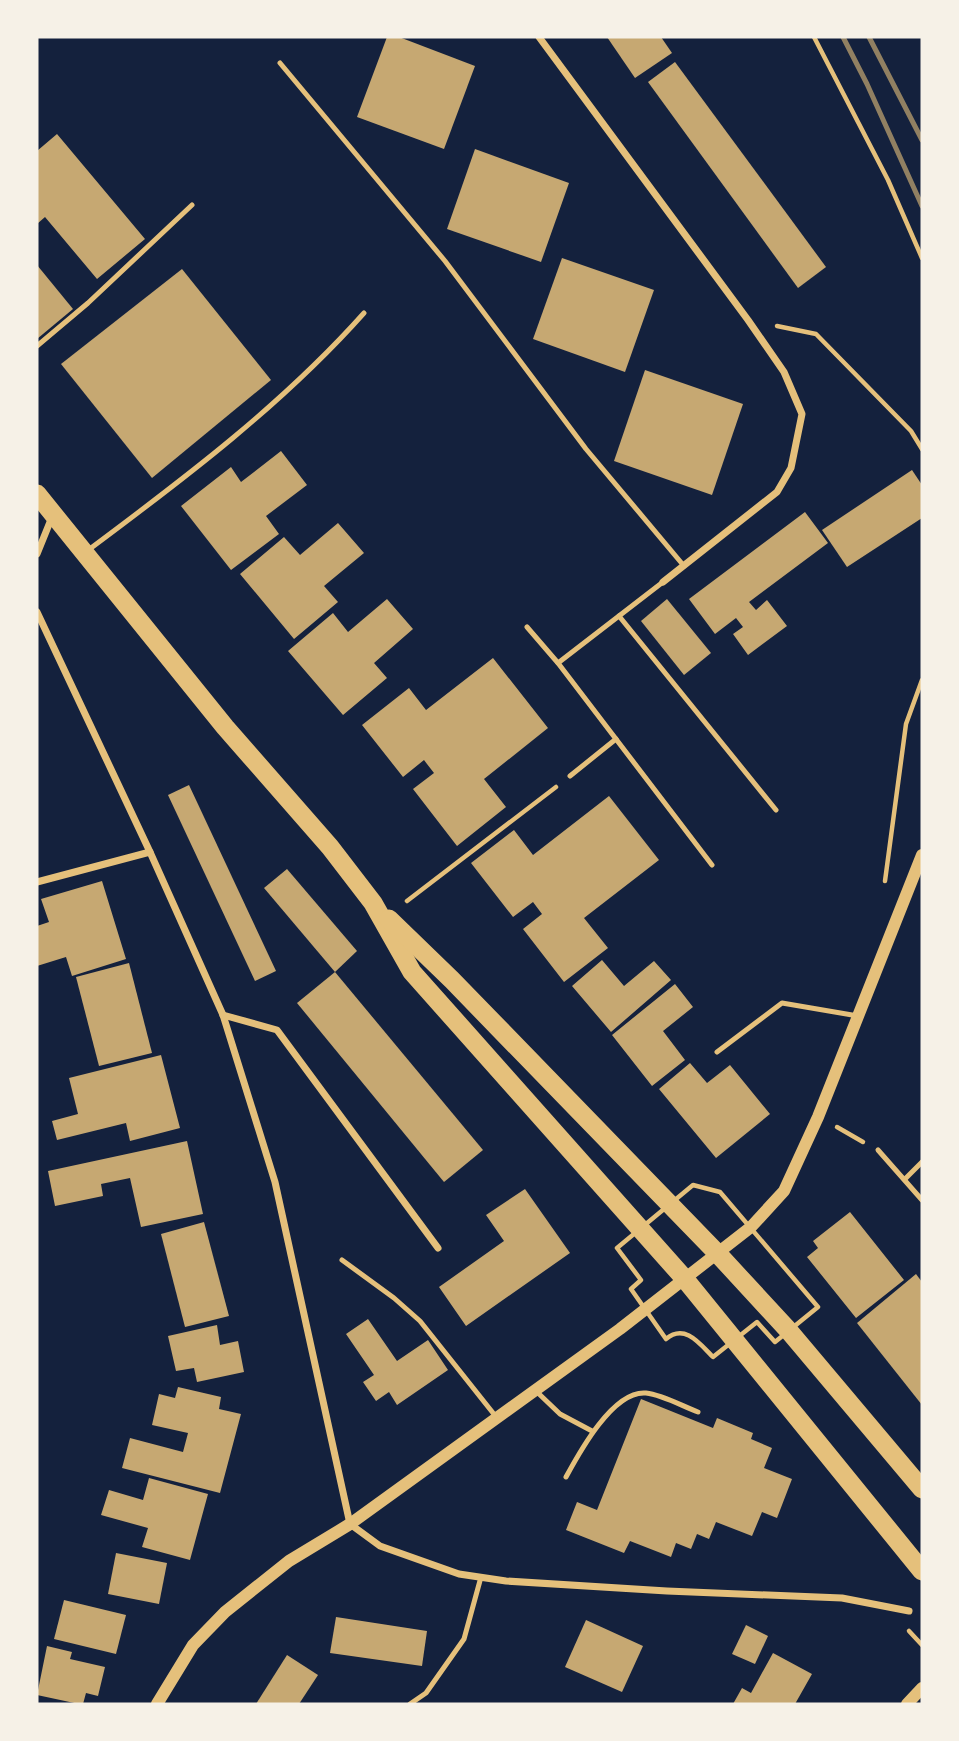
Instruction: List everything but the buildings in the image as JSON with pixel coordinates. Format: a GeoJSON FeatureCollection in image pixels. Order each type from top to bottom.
{"type":"FeatureCollection","features":[{"type":"Feature","properties":{"kind":"highway"},"geometry":{"type":"LineString","coordinates":[[37,494],[225,727],[330,847],[380,910],[471,999],[718,1254],[789,1331],[922,1489]]}},
{"type":"Feature","properties":{"kind":"highway"},"geometry":{"type":"LineString","coordinates":[[380,910],[412,972],[684,1278],[922,1571]]}},
{"type":"Feature","properties":{"kind":"street"},"geometry":{"type":"LineString","coordinates":[[539,37],[748,320],[783,372],[802,414],[791,468],[777,492],[663,582]]}},
{"type":"Feature","properties":{"kind":"street"},"geometry":{"type":"LineString","coordinates":[[37,554],[53,514]]}},
{"type":"Feature","properties":{"kind":"street"},"geometry":{"type":"LineString","coordinates":[[37,612],[223,1015],[275,1182],[350,1524],[380,1546],[458,1574],[506,1581],[842,1598],[909,1611]]}},
{"type":"Feature","properties":{"kind":"street"},"geometry":{"type":"LineString","coordinates":[[37,882],[150,852]]}},
{"type":"Feature","properties":{"kind":"street"},"geometry":{"type":"LineString","coordinates":[[157,1704],[193,1645],[225,1612],[289,1561],[350,1524],[620,1329],[751,1227],[783,1191],[818,1117],[922,855]]}},
{"type":"Feature","properties":{"kind":"street"},"geometry":{"type":"LineString","coordinates":[[223,1015],[276,1030],[438,1248]]}},
{"type":"Feature","properties":{"kind":"street"},"geometry":{"type":"LineString","coordinates":[[907,1704],[922,1688]]}},
{"type":"Feature","properties":{"kind":"lane"},"geometry":{"type":"LineString","coordinates":[[279,63],[445,261],[586,449],[684,566]]}},
{"type":"Feature","properties":{"kind":"lane"},"geometry":{"type":"LineString","coordinates":[[37,346],[88,303],[192,205]]}},
{"type":"Feature","properties":{"kind":"lane"},"geometry":{"type":"LineString","coordinates":[[85,553],[255,419],[324,357],[365,313]]}},
{"type":"Feature","properties":{"kind":"lane"},"geometry":{"type":"LineString","coordinates":[[558,663],[663,582]]}},
{"type":"Feature","properties":{"kind":"lane"},"geometry":{"type":"LineString","coordinates":[[619,616],[776,810]]}},
{"type":"Feature","properties":{"kind":"lane"},"geometry":{"type":"LineString","coordinates":[[527,627],[558,663],[712,865]]}},
{"type":"Feature","properties":{"kind":"lane"},"geometry":{"type":"LineString","coordinates":[[570,776],[616,739]]}},
{"type":"Feature","properties":{"kind":"lane"},"geometry":{"type":"LineString","coordinates":[[717,1052],[782,1003],[858,1016]]}},
{"type":"Feature","properties":{"kind":"lane"},"geometry":{"type":"LineString","coordinates":[[878,1150],[922,1200]]}},
{"type":"Feature","properties":{"kind":"lane"},"geometry":{"type":"LineString","coordinates":[[905,1180],[922,1162]]}},
{"type":"Feature","properties":{"kind":"lane"},"geometry":{"type":"LineString","coordinates":[[342,1260],[394,1298],[419,1321],[497,1418]]}},
{"type":"Feature","properties":{"kind":"lane"},"geometry":{"type":"LineString","coordinates":[[534,1390],[560,1414],[592,1431]]}},
{"type":"Feature","properties":{"kind":"lane"},"geometry":{"type":"LineString","coordinates":[[566,1477],[592,1431],[626,1400],[640,1393],[650,1394],[698,1412]]}},
{"type":"Feature","properties":{"kind":"lane"},"geometry":{"type":"LineString","coordinates":[[410,1704],[426,1693],[464,1639],[481,1577]]}},
{"type":"Feature","properties":{"kind":"path"},"geometry":{"type":"LineString","coordinates":[[814,37],[888,180],[922,258]]}},
{"type":"Feature","properties":{"kind":"path"},"geometry":{"type":"LineString","coordinates":[[748,320],[816,334],[911,431],[922,449]]}},
{"type":"Feature","properties":{"kind":"path"},"geometry":{"type":"LineString","coordinates":[[885,883],[906,724],[922,680]]}},
{"type":"Feature","properties":{"kind":"path"},"geometry":{"type":"LineString","coordinates":[[380,910],[570,776]]}},
{"type":"Feature","properties":{"kind":"path"},"geometry":{"type":"LineString","coordinates":[[818,1117],[878,1150]]}},
{"type":"Feature","properties":{"kind":"railway"},"geometry":{"type":"LineString","coordinates":[[843,37],[922,206]]}},
{"type":"Feature","properties":{"kind":"railway"},"geometry":{"type":"LineString","coordinates":[[869,37],[922,140]]}}]}
